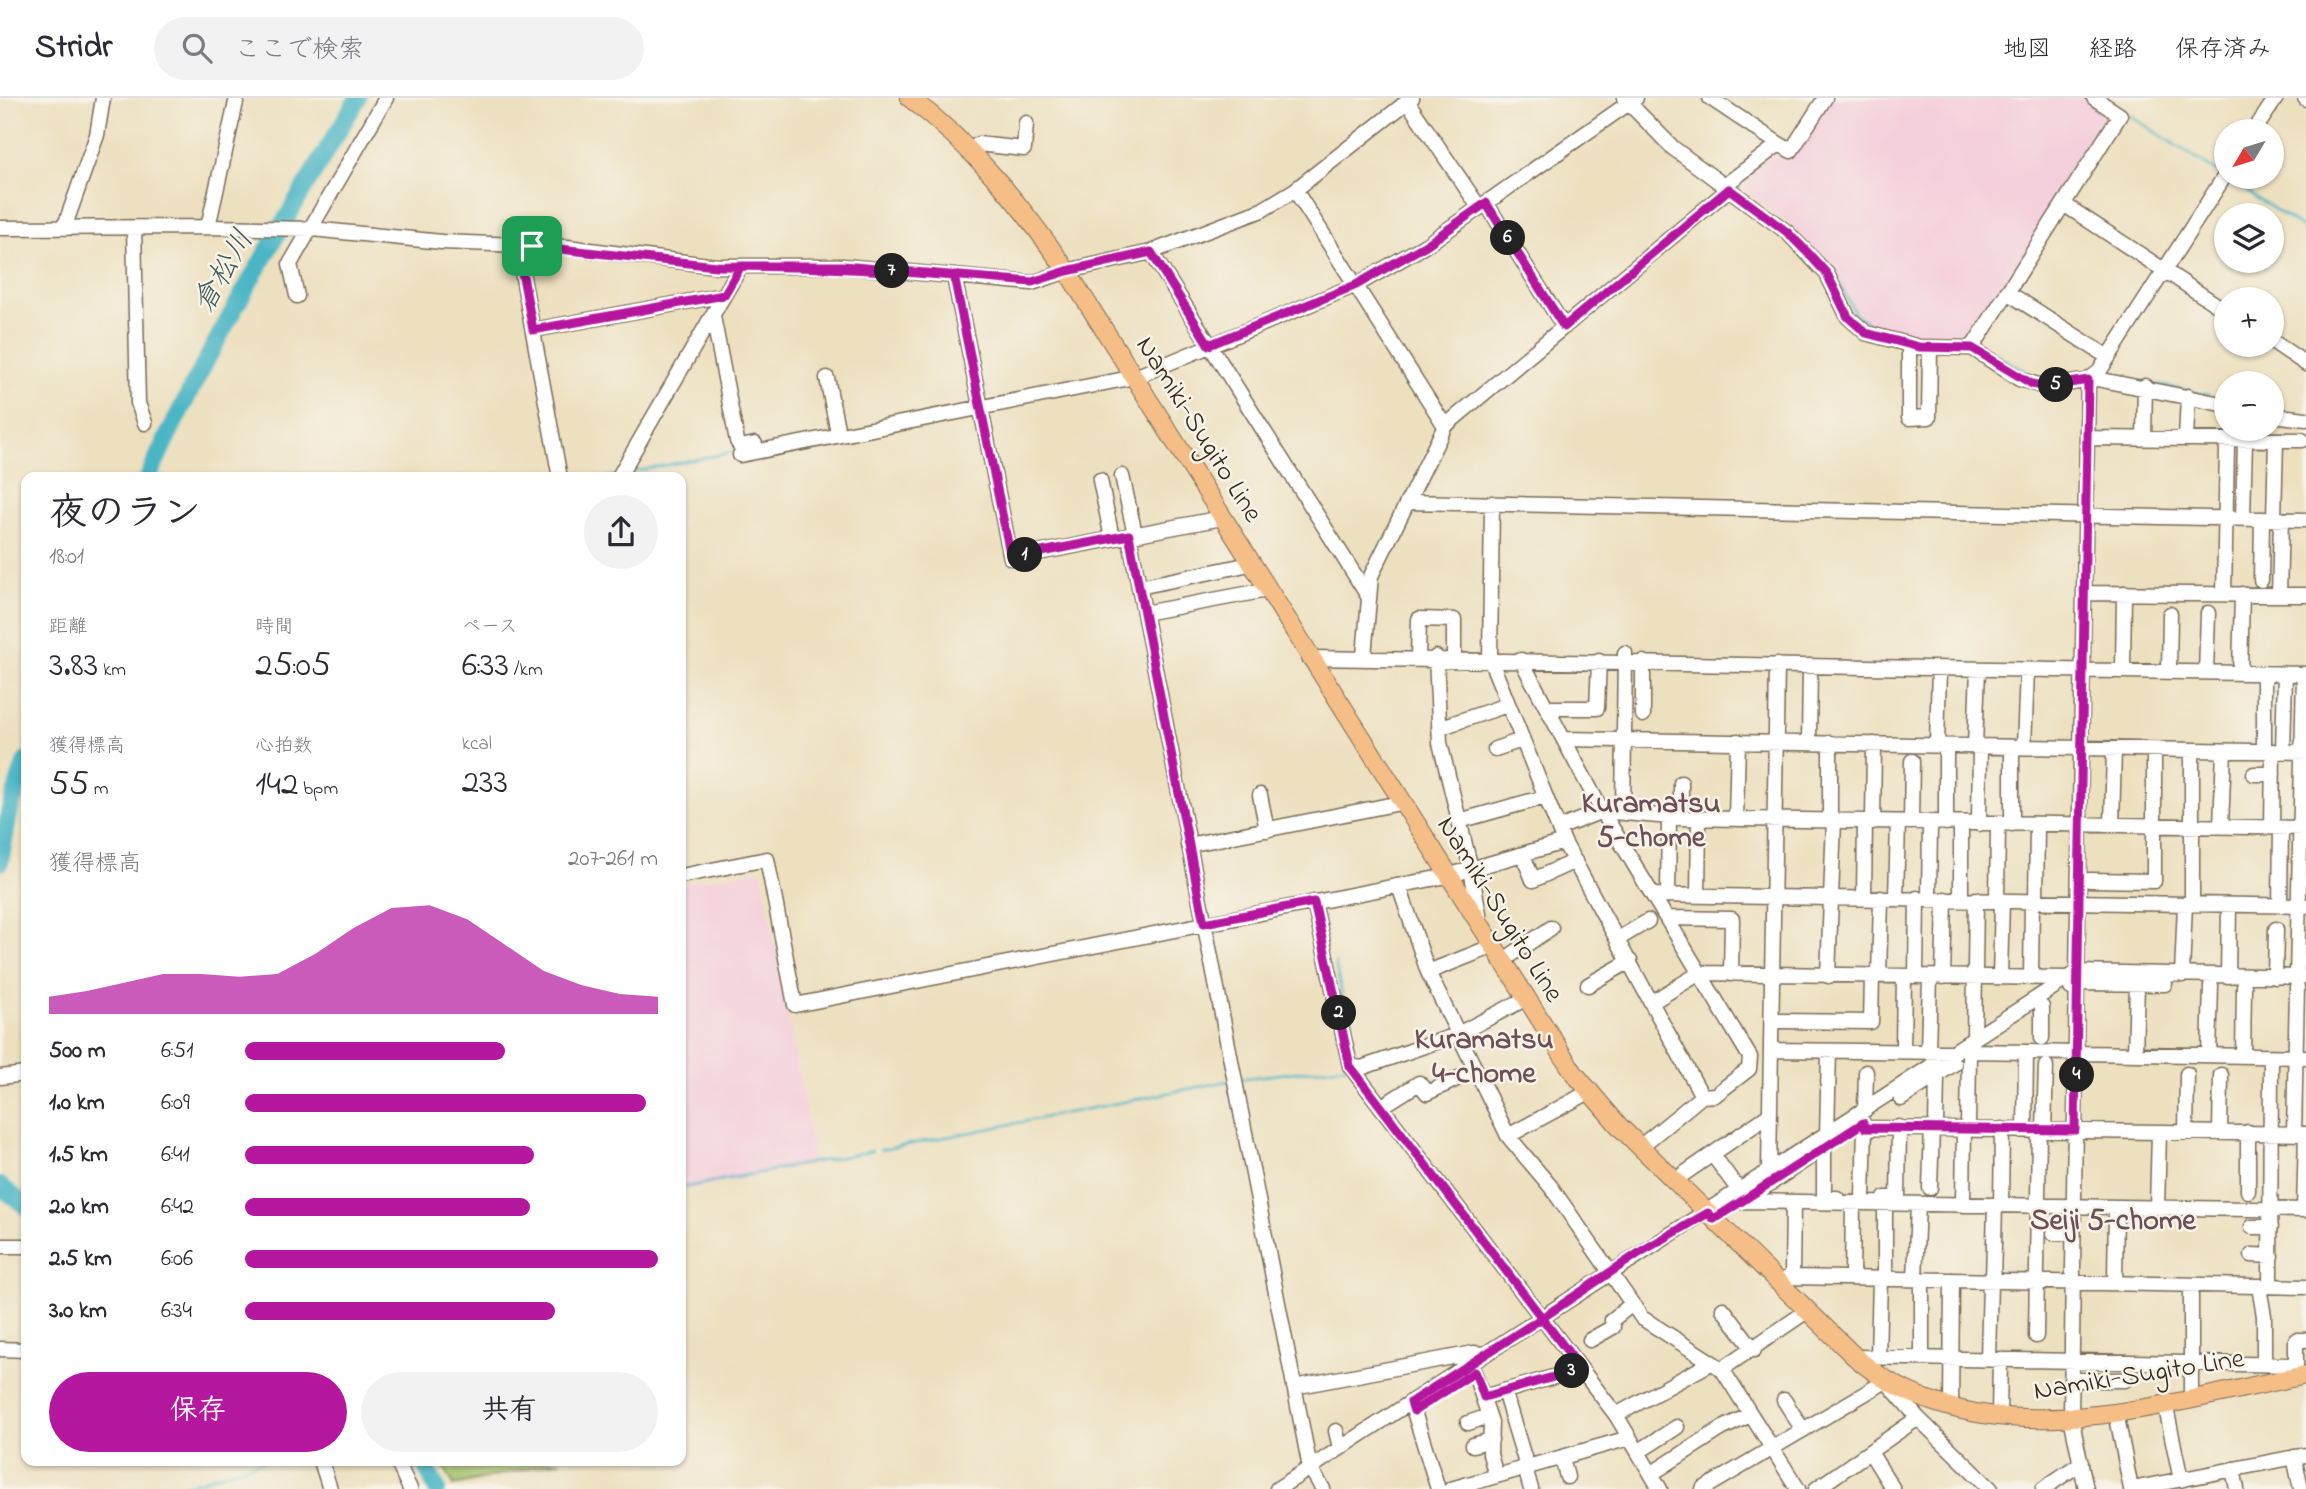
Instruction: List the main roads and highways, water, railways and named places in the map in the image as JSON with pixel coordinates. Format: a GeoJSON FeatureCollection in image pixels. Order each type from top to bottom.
{"type":"FeatureCollection","features":[{"type":"Feature","properties":{"kind":"main road","name":"Namiki-Sugito Line"},"geometry":{"type":"LineString","coordinates":[[910,98],[972,150],[1018,202],[1067,271],[1558,1052],[1589,1092],[1641,1146],[1711,1216],[1784,1280],[1807,1311],[1856,1356],[1886,1381],[1914,1396],[1951,1408],[2020,1420],[2116,1412],[2306,1375]]}},
{"type":"Feature","properties":{"kind":"waterway","name":"倉松川"},"geometry":{"type":"LineString","coordinates":[[151,472],[221,332],[358,98]]}},
{"type":"Feature","properties":{"kind":"waterway"},"geometry":{"type":"LineString","coordinates":[[2126,113],[2214,170]]}},
{"type":"Feature","properties":{"kind":"waterway"},"geometry":{"type":"LineString","coordinates":[[2243,189],[2306,230]]}},
{"type":"Feature","properties":{"kind":"waterway"},"geometry":{"type":"LineString","coordinates":[[1820,256],[1830,267]]}},
{"type":"Feature","properties":{"kind":"waterway"},"geometry":{"type":"LineString","coordinates":[[1834,272],[1855,314],[1877,329]]}},
{"type":"Feature","properties":{"kind":"waterway"},"geometry":{"type":"LineString","coordinates":[[1979,344],[2031,375],[2051,380]]}},
{"type":"Feature","properties":{"kind":"waterway"},"geometry":{"type":"LineString","coordinates":[[2151,383],[2209,395]]}},
{"type":"Feature","properties":{"kind":"waterway"},"geometry":{"type":"LineString","coordinates":[[632,472],[738,451]]}},
{"type":"Feature","properties":{"kind":"waterway","name":"倉松川"},"geometry":{"type":"LineString","coordinates":[[0,862],[10,809],[21,776]]}},
{"type":"Feature","properties":{"kind":"waterway"},"geometry":{"type":"LineString","coordinates":[[1335,963],[1357,1062]]}},
{"type":"Feature","properties":{"kind":"waterway"},"geometry":{"type":"LineString","coordinates":[[1238,1079],[1346,1066]]}},
{"type":"Feature","properties":{"kind":"waterway"},"geometry":{"type":"LineString","coordinates":[[881,1150],[1228,1081]]}},
{"type":"Feature","properties":{"kind":"waterway"},"geometry":{"type":"LineString","coordinates":[[686,1187],[872,1151]]}},
{"type":"Feature","properties":{"kind":"waterway","name":"倉松川"},"geometry":{"type":"LineString","coordinates":[[0,1186],[21,1202]]}},
{"type":"Feature","properties":{"kind":"waterway"},"geometry":{"type":"LineString","coordinates":[[173,1489],[247,1466]]}},
{"type":"Feature","properties":{"kind":"waterway"},"geometry":{"type":"LineString","coordinates":[[312,1466],[319,1489]]}},
{"type":"Feature","properties":{"kind":"waterway","name":"倉松川"},"geometry":{"type":"LineString","coordinates":[[426,1466],[437,1489]]}},
{"type":"Feature","properties":{"kind":"district","name":"Kuramatsu 5-chome"},"geometry":{"type":"Point","coordinates":[1651,822]}},
{"type":"Feature","properties":{"kind":"district","name":"Kuramatsu 4-chome"},"geometry":{"type":"Point","coordinates":[1484,1058]}},
{"type":"Feature","properties":{"kind":"district","name":"Seiji 5-chome"},"geometry":{"type":"Point","coordinates":[2113,1222]}}]}
